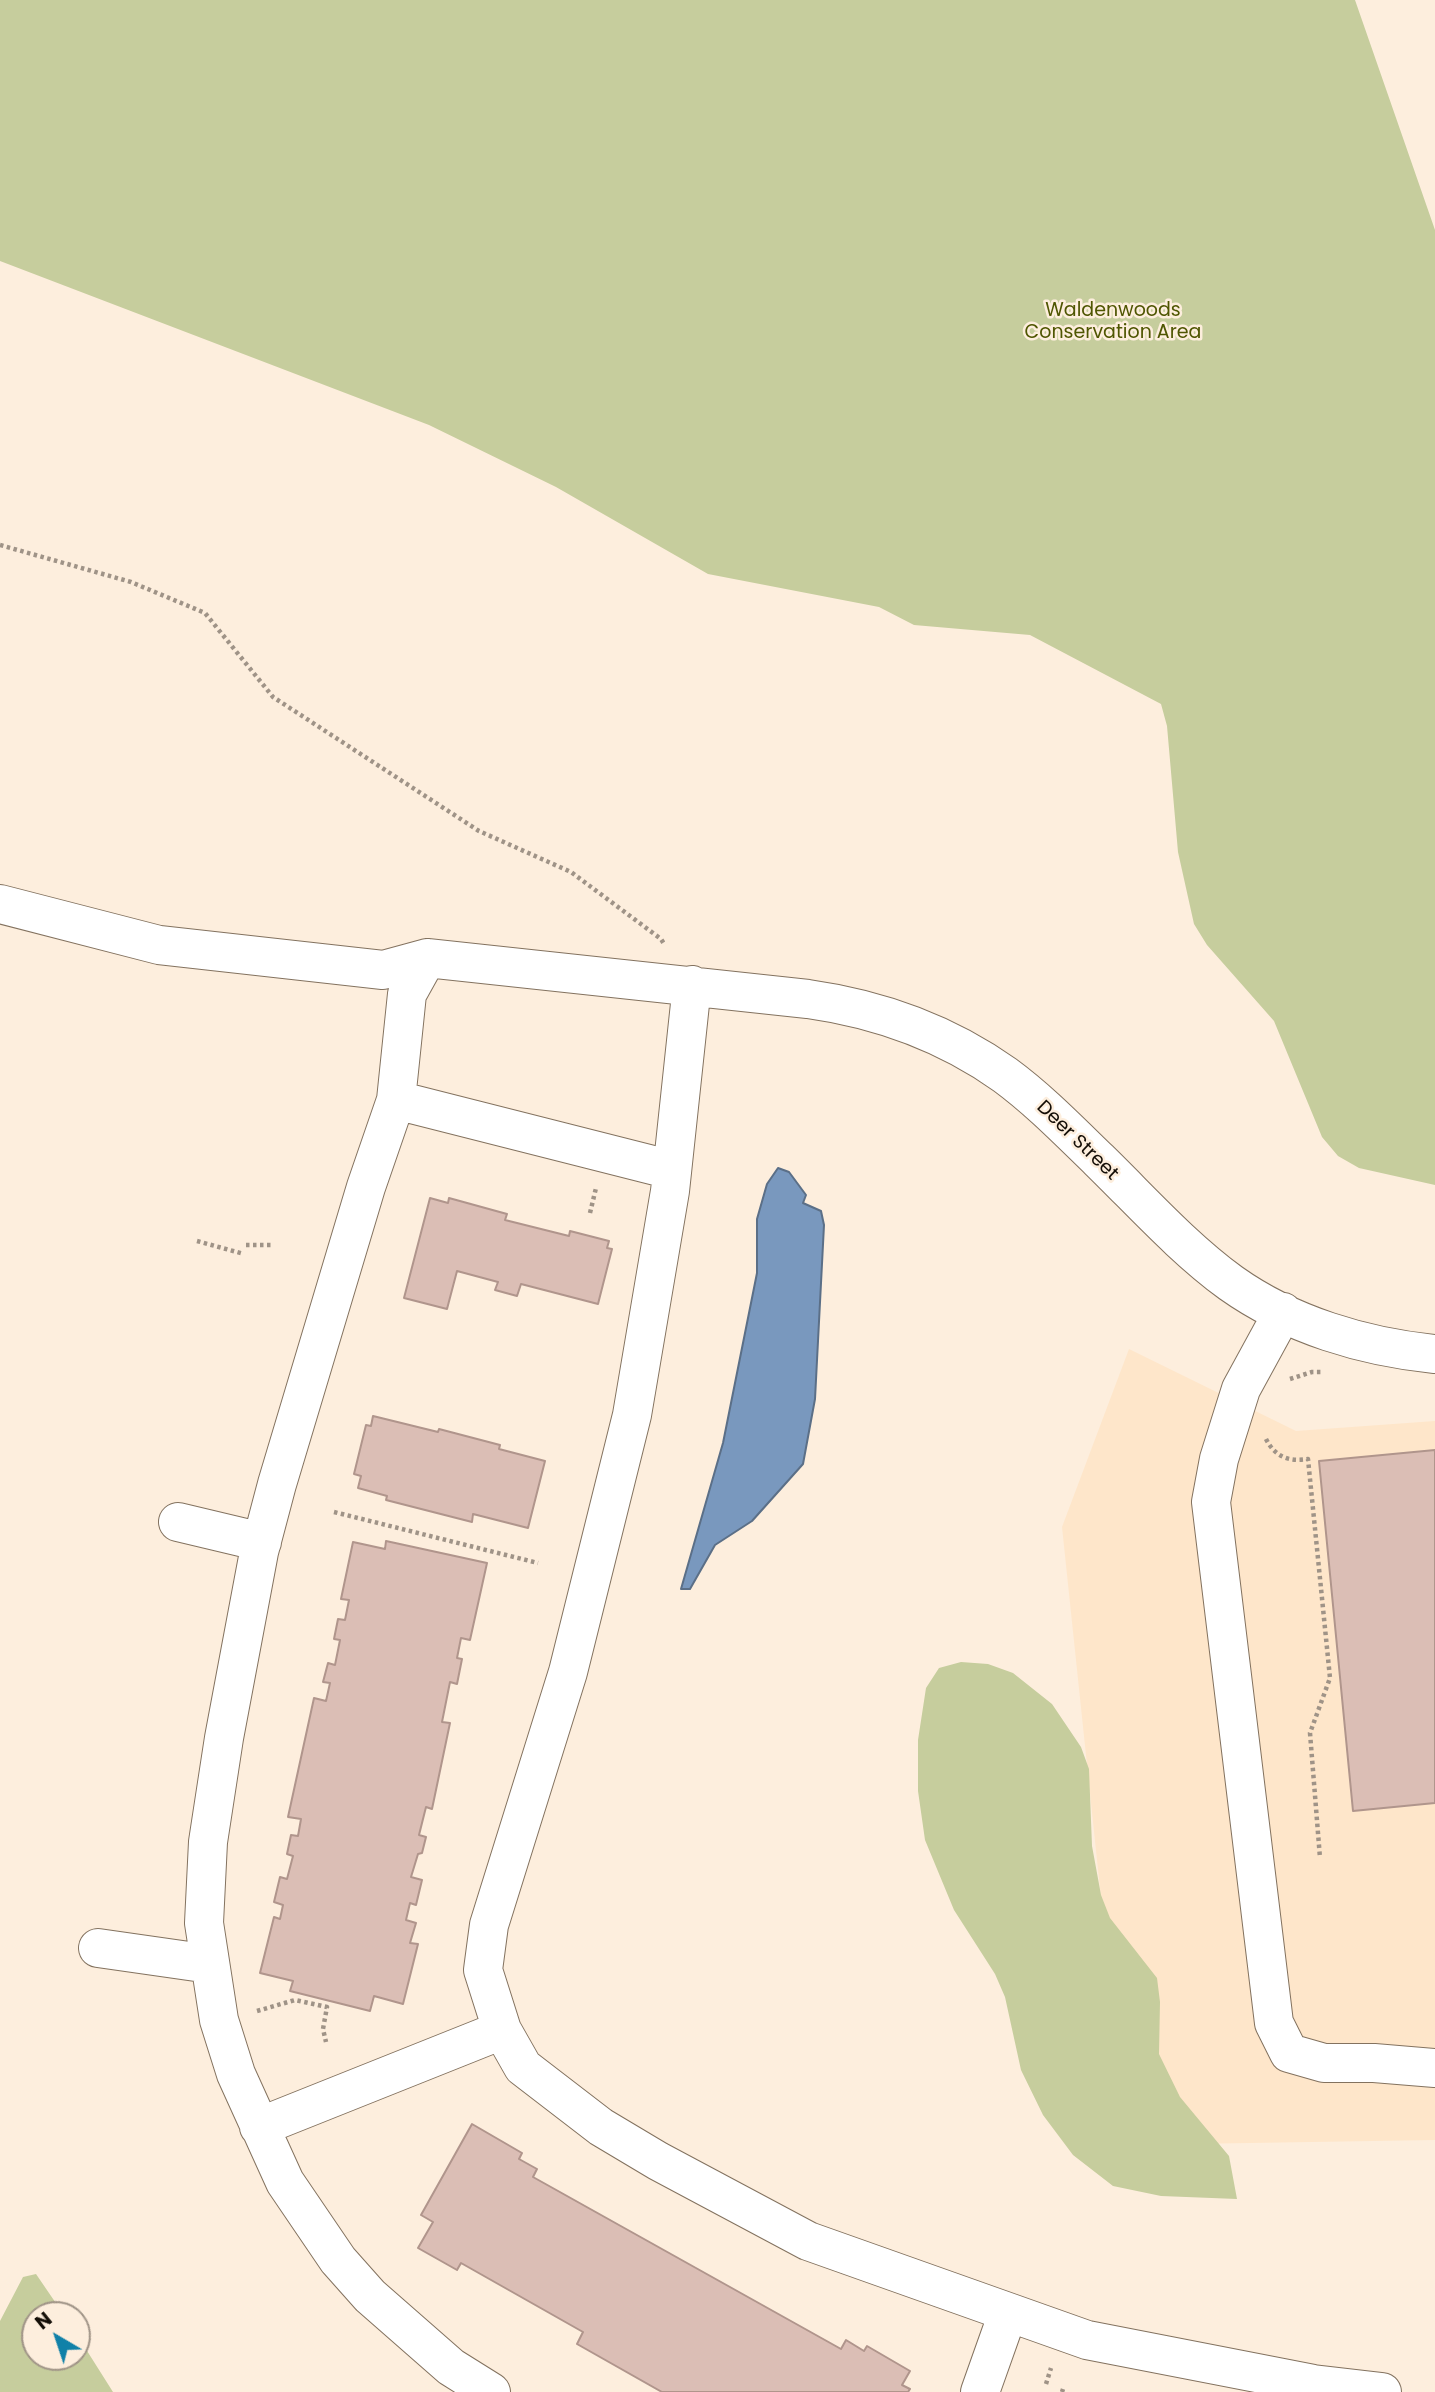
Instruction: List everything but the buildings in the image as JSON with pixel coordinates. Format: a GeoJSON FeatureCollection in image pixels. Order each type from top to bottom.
{"type":"FeatureCollection","features":[{"type":"Feature","properties":{"kind":"street"},"geometry":{"type":"LineString","coordinates":[[0,904],[159,945],[383,970],[427,958]]}},
{"type":"Feature","properties":{"kind":"street","name":"Deer Street"},"geometry":{"type":"LineString","coordinates":[[427,958],[838,1003],[908,1023],[968,1052],[1005,1075],[1044,1107],[1175,1235],[1233,1284],[1283,1312],[1345,1337],[1390,1348],[1435,1354]]}},
{"type":"Feature","properties":{"kind":"street"},"geometry":{"type":"LineString","coordinates":[[427,958],[407,993],[396,1100],[366,1187],[262,1542],[224,1738],[208,1842],[204,1923],[219,2020],[236,2074],[285,2182],[338,2260],[370,2295],[451,2367],[491,2392]]}},
{"type":"Feature","properties":{"kind":"street"},"geometry":{"type":"LineString","coordinates":[[692,985],[672,1170],[632,1415],[568,1672],[489,1925],[483,1970],[502,2030],[523,2067],[601,2127],[658,2161],[808,2241],[1087,2340],[1313,2384],[1382,2392]]}},
{"type":"Feature","properties":{"kind":"street"},"geometry":{"type":"LineString","coordinates":[[396,1100],[672,1170]]}},
{"type":"Feature","properties":{"kind":"street"},"geometry":{"type":"LineString","coordinates":[[1283,1312],[1241,1389],[1219,1459],[1211,1502],[1274,2024],[1289,2053],[1324,2063],[1374,2063],[1435,2068]]}},
{"type":"Feature","properties":{"kind":"street"},"geometry":{"type":"LineString","coordinates":[[178,1522],[262,1542]]}},
{"type":"Feature","properties":{"kind":"street"},"geometry":{"type":"LineString","coordinates":[[98,1948],[210,1964]]}},
{"type":"Feature","properties":{"kind":"street"},"geometry":{"type":"LineString","coordinates":[[258,2127],[502,2030]]}},
{"type":"Feature","properties":{"kind":"street"},"geometry":{"type":"LineString","coordinates":[[980,2392],[1008,2313]]}},
{"type":"Feature","properties":{"kind":"path"},"geometry":{"type":"LineString","coordinates":[[0,545],[131,582],[205,613],[273,697],[479,831],[571,872],[661,939],[692,985]]}},
{"type":"Feature","properties":{"kind":"path"},"geometry":{"type":"LineString","coordinates":[[197,1241],[244,1254]]}},
{"type":"Feature","properties":{"kind":"path"},"geometry":{"type":"LineString","coordinates":[[246,1245],[274,1245]]}},
{"type":"Feature","properties":{"kind":"path"},"geometry":{"type":"LineString","coordinates":[[1288,1380],[1312,1372],[1332,1373]]}},
{"type":"Feature","properties":{"kind":"path"},"geometry":{"type":"LineString","coordinates":[[1264,1429],[1266,1442],[1279,1456],[1295,1461],[1308,1459],[1331,1678],[1310,1733],[1320,1858]]}},
{"type":"Feature","properties":{"kind":"path"},"geometry":{"type":"LineString","coordinates":[[334,1512],[538,1563]]}},
{"type":"Feature","properties":{"kind":"path"},"geometry":{"type":"LineString","coordinates":[[257,2012],[295,2000],[327,2007],[323,2029],[326,2042]]}},
{"type":"Feature","properties":{"kind":"shaded area"},"geometry":{"type":"Polygon","coordinates":[[[1129,1349],[1296,1431],[1435,1421],[1435,2140],[1127,2145],[1062,1527],[1129,1349]]]}},
{"type":"Feature","properties":{"kind":"green space","name":"Waldenwoods Conservation Area"},"geometry":{"type":"Polygon","coordinates":[[[0,0],[1355,0],[1435,230],[1435,1185],[1359,1168],[1338,1156],[1322,1137],[1274,1021],[1207,945],[1194,924],[1178,852],[1167,726],[1161,704],[1030,635],[914,625],[879,607],[708,574],[556,487],[429,425],[0,261],[0,0]]]}},
{"type":"Feature","properties":{"kind":"green space"},"geometry":{"type":"Polygon","coordinates":[[[961,1662],[988,1664],[1013,1673],[1052,1704],[1081,1747],[1089,1769],[1092,1846],[1101,1895],[1110,1918],[1157,1978],[1160,2002],[1159,2054],[1180,2097],[1229,2156],[1237,2199],[1161,2196],[1113,2186],[1073,2155],[1043,2115],[1021,2070],[1005,1997],[995,1974],[954,1910],[925,1840],[918,1791],[918,1740],[926,1688],[939,1668],[961,1662]]]}},
{"type":"Feature","properties":{"kind":"green space"},"geometry":{"type":"Polygon","coordinates":[[[36,2274],[54,2301],[21,2301],[21,2371],[91,2371],[91,2357],[113,2392],[0,2392],[0,2321],[23,2277],[36,2274]]]}},
{"type":"Feature","properties":{"kind":"water"},"geometry":{"type":"Polygon","coordinates":[[[778,1168],[789,1172],[806,1195],[803,1203],[821,1211],[824,1225],[815,1399],[803,1464],[752,1521],[715,1545],[690,1589],[681,1589],[723,1443],[757,1273],[757,1219],[767,1184],[778,1168]]]}}]}
